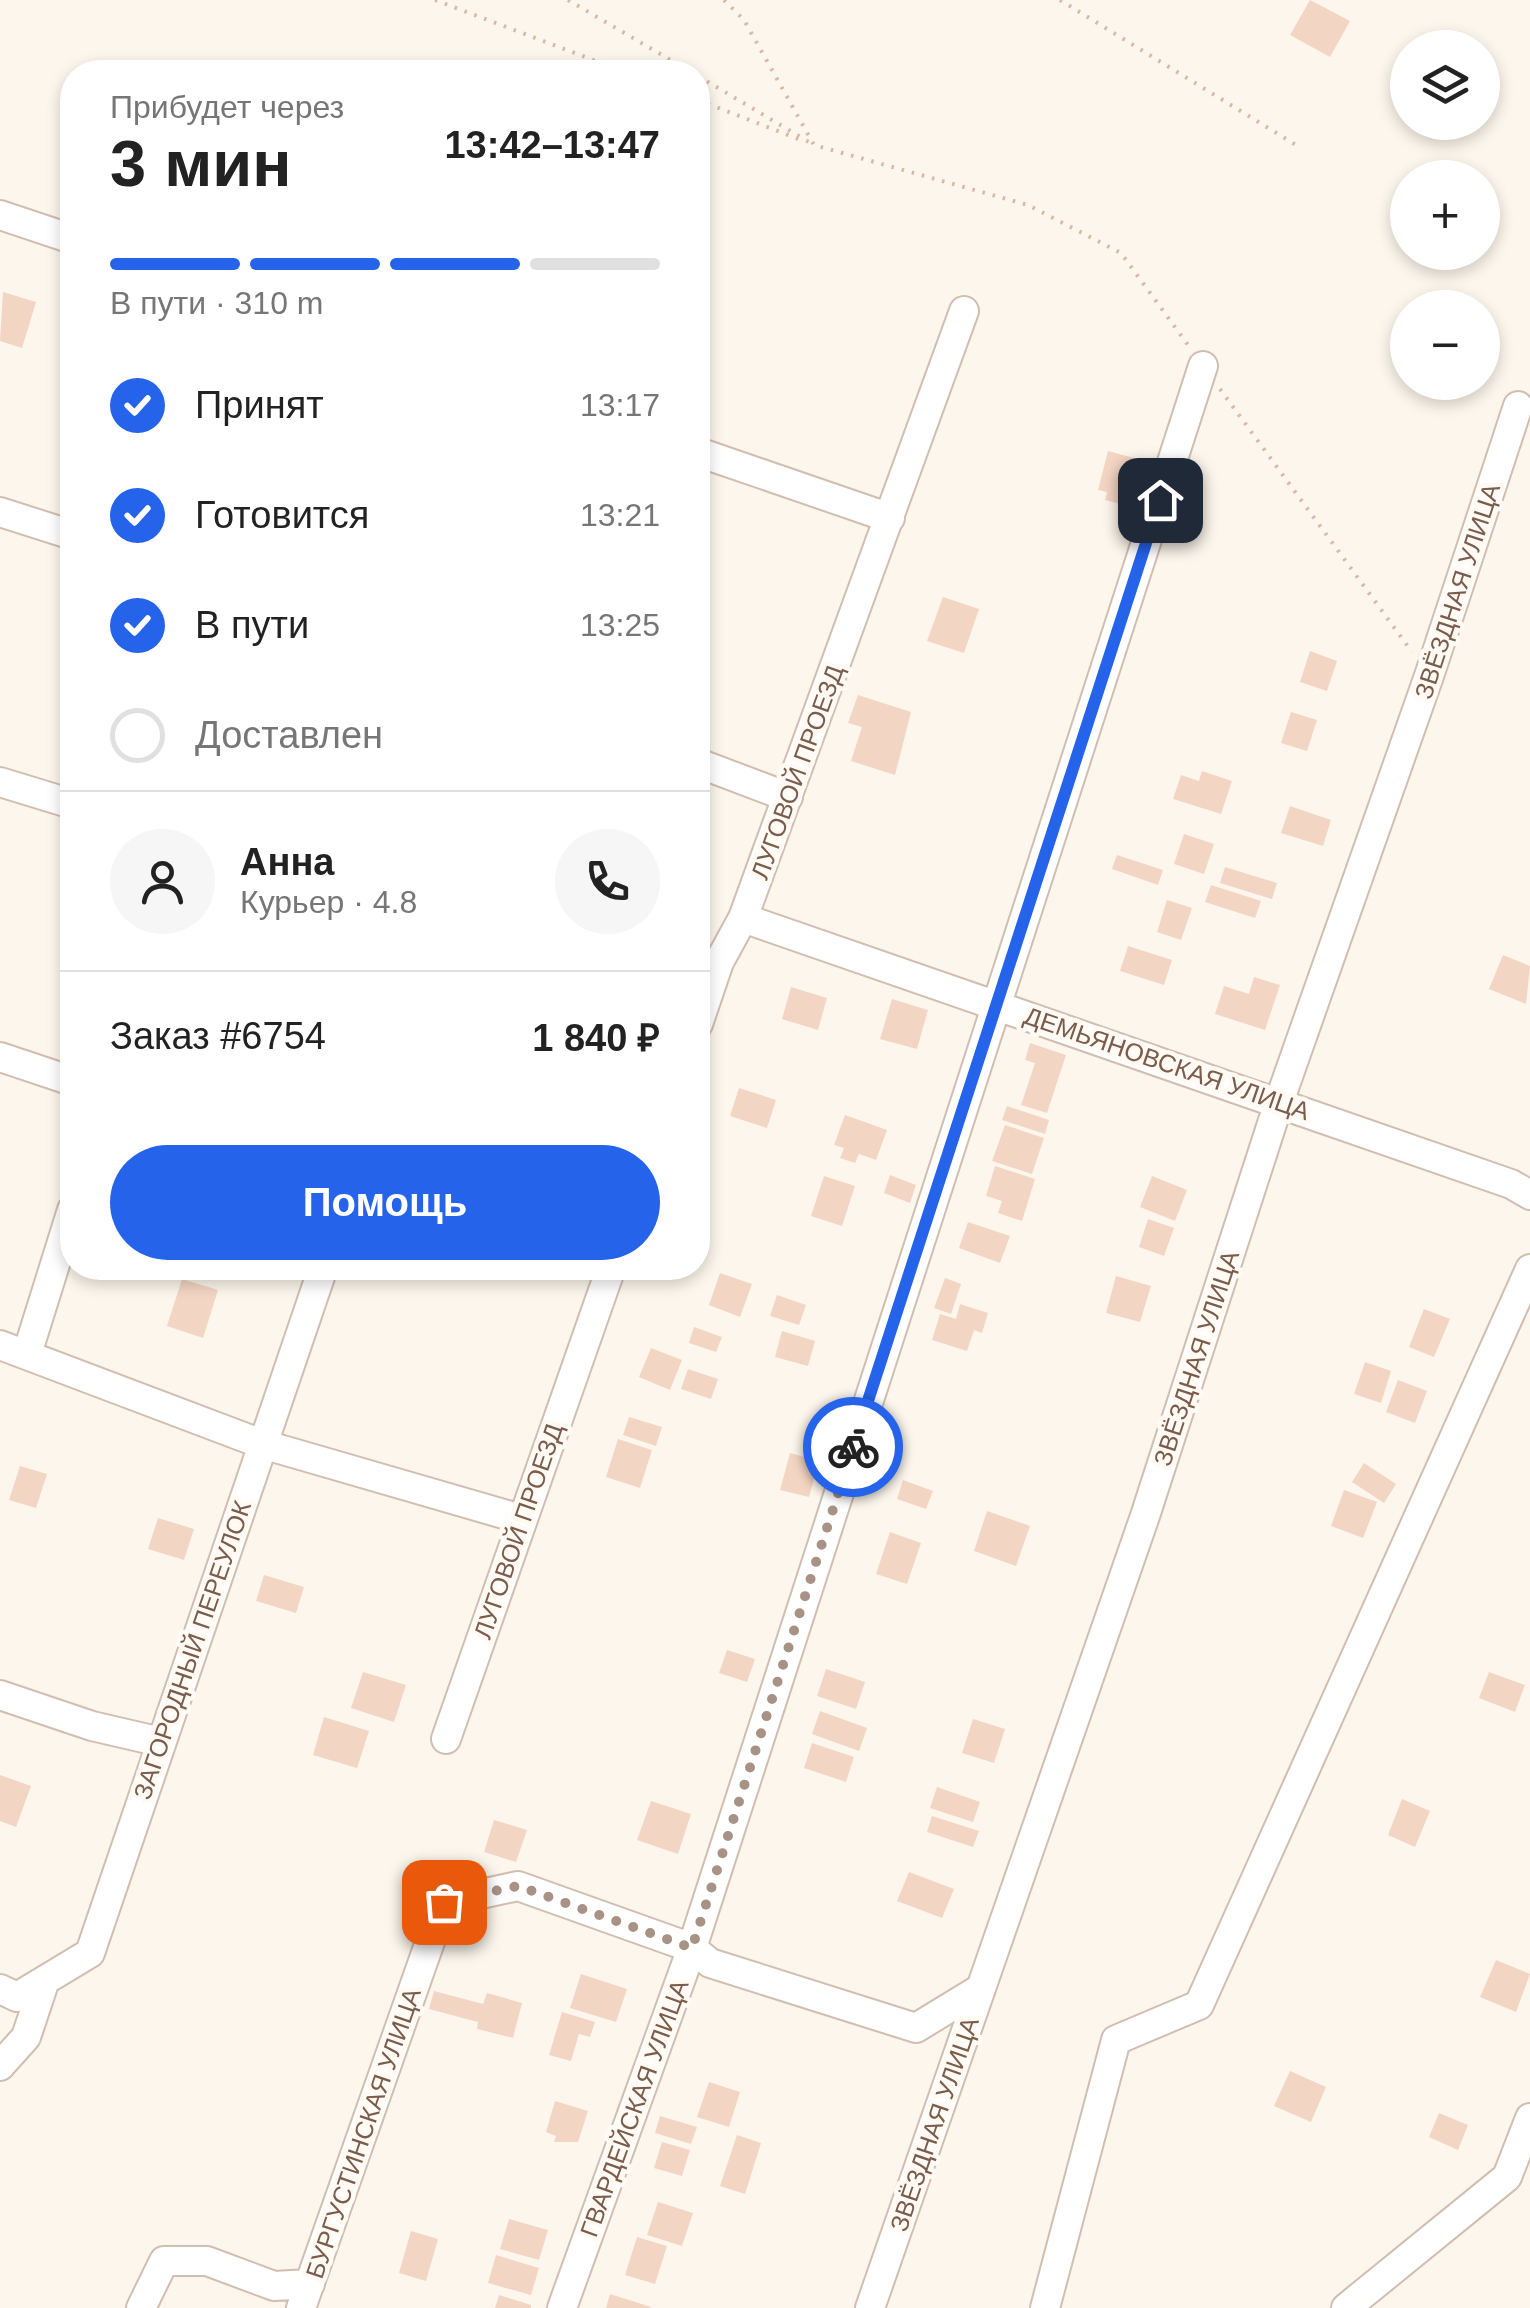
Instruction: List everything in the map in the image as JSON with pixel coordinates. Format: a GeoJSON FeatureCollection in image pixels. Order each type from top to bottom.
{"type":"FeatureCollection","features":[{"type":"Feature","properties":{"kind":"street"},"geometry":{"type":"LineString","coordinates":[[0,215],[60,236]]}},
{"type":"Feature","properties":{"kind":"street","name":"ЛУГОВОЙ ПРОЕЗД"},"geometry":{"type":"LineString","coordinates":[[710,990],[744,918],[964,311]]}},
{"type":"Feature","properties":{"kind":"street","name":"ГВАРДЕЙСКАЯ УЛИЦА"},"geometry":{"type":"LineString","coordinates":[[562,2308],[692,1948],[1204,366]]}},
{"type":"Feature","properties":{"kind":"street","name":"ЗВЁЗДНАЯ УЛИЦА"},"geometry":{"type":"LineString","coordinates":[[870,2308],[1145,1516],[1279,1102],[1429,676],[1518,406]]}},
{"type":"Feature","properties":{"kind":"street"},"geometry":{"type":"LineString","coordinates":[[710,456],[890,518]]}},
{"type":"Feature","properties":{"kind":"street"},"geometry":{"type":"LineString","coordinates":[[0,512],[60,531]]}},
{"type":"Feature","properties":{"kind":"street"},"geometry":{"type":"LineString","coordinates":[[710,768],[788,797]]}},
{"type":"Feature","properties":{"kind":"street"},"geometry":{"type":"LineString","coordinates":[[0,782],[60,800]]}},
{"type":"Feature","properties":{"kind":"street","name":"ДЕМЬЯНОВСКАЯ УЛИЦА"},"geometry":{"type":"LineString","coordinates":[[744,918],[1528,1186]]}},
{"type":"Feature","properties":{"kind":"street"},"geometry":{"type":"LineString","coordinates":[[0,1057],[60,1077]]}},
{"type":"Feature","properties":{"kind":"street"},"geometry":{"type":"LineString","coordinates":[[27,1354],[60,1248]]}},
{"type":"Feature","properties":{"kind":"street"},"geometry":{"type":"LineString","coordinates":[[1045,2308],[1116,2040],[1199,2005],[1530,1269]]}},
{"type":"Feature","properties":{"kind":"street","name":"ЗАГОРОДНЫЙ ПЕРЕУЛОК"},"geometry":{"type":"LineString","coordinates":[[9,1993],[45,1980],[90,1953],[319,1280]]}},
{"type":"Feature","properties":{"kind":"street","name":"ЛУГОВОЙ ПРОЕЗД"},"geometry":{"type":"LineString","coordinates":[[446,1739],[607,1280]]}},
{"type":"Feature","properties":{"kind":"street"},"geometry":{"type":"LineString","coordinates":[[0,1345],[262,1444],[521,1519]]}},
{"type":"Feature","properties":{"kind":"street"},"geometry":{"type":"LineString","coordinates":[[0,1694],[92,1726],[161,1742]]}},
{"type":"Feature","properties":{"kind":"street","name":"БУРГУСТИНСКАЯ УЛИЦА"},"geometry":{"type":"LineString","coordinates":[[306,2296],[444,1902],[518,1886],[692,1948]]}},
{"type":"Feature","properties":{"kind":"street"},"geometry":{"type":"LineString","coordinates":[[692,1948],[710,1964],[916,2028],[980,1989]]}},
{"type":"Feature","properties":{"kind":"street"},"geometry":{"type":"LineString","coordinates":[[0,2066],[26,2037],[45,1980]]}},
{"type":"Feature","properties":{"kind":"street"},"geometry":{"type":"LineString","coordinates":[[1346,2308],[1507,2177],[1530,2118]]}},
{"type":"Feature","properties":{"kind":"street"},"geometry":{"type":"LineString","coordinates":[[141,2308],[164,2261],[207,2261],[306,2296]]}},
{"type":"Feature","properties":{"kind":"path"},"geometry":{"type":"LineString","coordinates":[[435,0],[593,60]]}},
{"type":"Feature","properties":{"kind":"path"},"geometry":{"type":"LineString","coordinates":[[568,0],[670,60]]}},
{"type":"Feature","properties":{"kind":"path"},"geometry":{"type":"LineString","coordinates":[[724,0],[744,20],[814,145]]}},
{"type":"Feature","properties":{"kind":"path"},"geometry":{"type":"LineString","coordinates":[[1060,0],[1296,145]]}},
{"type":"Feature","properties":{"kind":"path"},"geometry":{"type":"LineString","coordinates":[[710,83],[814,145]]}},
{"type":"Feature","properties":{"kind":"path"},"geometry":{"type":"LineString","coordinates":[[710,105],[814,145],[1028,205],[1120,253],[1429,676]]}},
{"type":"Feature","properties":{"kind":"building"},"geometry":{"type":"Polygon","coordinates":[[[1310,0],[1350,21],[1330,57],[1290,35],[1310,0]]]}},
{"type":"Feature","properties":{"kind":"building"},"geometry":{"type":"Polygon","coordinates":[[[3,292],[36,302],[22,348],[0,341],[3,292]]]}},
{"type":"Feature","properties":{"kind":"building"},"geometry":{"type":"Polygon","coordinates":[[[1108,451],[1149,462],[1138,500],[1127,497],[1124,505],[1105,500],[1107,492],[1098,490],[1108,451]]]}},
{"type":"Feature","properties":{"kind":"building"},"geometry":{"type":"Polygon","coordinates":[[[943,597],[979,609],[964,653],[927,641],[943,597]]]}},
{"type":"Feature","properties":{"kind":"building"},"geometry":{"type":"Polygon","coordinates":[[[1310,651],[1337,661],[1327,691],[1300,682],[1310,651]]]}},
{"type":"Feature","properties":{"kind":"building"},"geometry":{"type":"Polygon","coordinates":[[[858,695],[911,712],[895,775],[851,761],[862,727],[848,723],[858,695]]]}},
{"type":"Feature","properties":{"kind":"building"},"geometry":{"type":"Polygon","coordinates":[[[1291,712],[1317,720],[1307,751],[1281,743],[1291,712]]]}},
{"type":"Feature","properties":{"kind":"building"},"geometry":{"type":"Polygon","coordinates":[[[1202,771],[1232,781],[1221,814],[1173,799],[1181,775],[1199,781],[1202,771]]]}},
{"type":"Feature","properties":{"kind":"building"},"geometry":{"type":"Polygon","coordinates":[[[1290,806],[1331,820],[1323,846],[1281,833],[1290,806]]]}},
{"type":"Feature","properties":{"kind":"building"},"geometry":{"type":"Polygon","coordinates":[[[1184,834],[1214,844],[1204,874],[1174,864],[1184,834]]]}},
{"type":"Feature","properties":{"kind":"building"},"geometry":{"type":"Polygon","coordinates":[[[1117,855],[1163,870],[1158,885],[1112,869],[1117,855]]]}},
{"type":"Feature","properties":{"kind":"building"},"geometry":{"type":"Polygon","coordinates":[[[1225,867],[1277,883],[1272,899],[1220,883],[1225,867]]]}},
{"type":"Feature","properties":{"kind":"building"},"geometry":{"type":"Polygon","coordinates":[[[1211,885],[1261,901],[1255,918],[1205,902],[1211,885]]]}},
{"type":"Feature","properties":{"kind":"building"},"geometry":{"type":"Polygon","coordinates":[[[1167,900],[1192,908],[1181,940],[1157,932],[1167,900]]]}},
{"type":"Feature","properties":{"kind":"building"},"geometry":{"type":"Polygon","coordinates":[[[1128,946],[1172,960],[1164,985],[1120,971],[1128,946]]]}},
{"type":"Feature","properties":{"kind":"building"},"geometry":{"type":"Polygon","coordinates":[[[1503,955],[1530,966],[1526,1004],[1489,989],[1503,955]]]}},
{"type":"Feature","properties":{"kind":"building"},"geometry":{"type":"Polygon","coordinates":[[[1254,977],[1280,985],[1265,1030],[1215,1014],[1224,986],[1249,994],[1254,977]]]}},
{"type":"Feature","properties":{"kind":"building"},"geometry":{"type":"Polygon","coordinates":[[[791,987],[827,998],[818,1030],[782,1019],[791,987]]]}},
{"type":"Feature","properties":{"kind":"building"},"geometry":{"type":"Polygon","coordinates":[[[892,999],[928,1010],[917,1049],[880,1039],[892,999]]]}},
{"type":"Feature","properties":{"kind":"building"},"geometry":{"type":"Polygon","coordinates":[[[1030,1043],[1066,1055],[1047,1113],[1021,1105],[1035,1063],[1025,1060],[1030,1043]]]}},
{"type":"Feature","properties":{"kind":"building"},"geometry":{"type":"Polygon","coordinates":[[[739,1088],[776,1100],[767,1128],[730,1116],[739,1088]]]}},
{"type":"Feature","properties":{"kind":"building"},"geometry":{"type":"Polygon","coordinates":[[[1007,1106],[1049,1120],[1045,1134],[1002,1120],[1007,1106]]]}},
{"type":"Feature","properties":{"kind":"building"},"geometry":{"type":"Polygon","coordinates":[[[845,1115],[887,1130],[876,1160],[859,1154],[855,1163],[840,1158],[844,1148],[834,1145],[845,1115]]]}},
{"type":"Feature","properties":{"kind":"building"},"geometry":{"type":"Polygon","coordinates":[[[1005,1125],[1044,1138],[1032,1174],[992,1161],[1005,1125]]]}},
{"type":"Feature","properties":{"kind":"building"},"geometry":{"type":"Polygon","coordinates":[[[995,1166],[1035,1179],[1022,1221],[998,1213],[1002,1201],[986,1196],[995,1166]]]}},
{"type":"Feature","properties":{"kind":"building"},"geometry":{"type":"Polygon","coordinates":[[[890,1175],[916,1185],[910,1203],[884,1193],[890,1175]]]}},
{"type":"Feature","properties":{"kind":"building"},"geometry":{"type":"Polygon","coordinates":[[[824,1176],[855,1186],[842,1226],[811,1216],[824,1176]]]}},
{"type":"Feature","properties":{"kind":"building"},"geometry":{"type":"Polygon","coordinates":[[[1152,1176],[1187,1190],[1175,1221],[1140,1207],[1152,1176]]]}},
{"type":"Feature","properties":{"kind":"building"},"geometry":{"type":"Polygon","coordinates":[[[1148,1219],[1174,1228],[1164,1256],[1139,1247],[1148,1219]]]}},
{"type":"Feature","properties":{"kind":"building"},"geometry":{"type":"Polygon","coordinates":[[[968,1222],[1010,1236],[1000,1263],[959,1248],[968,1222]]]}},
{"type":"Feature","properties":{"kind":"building"},"geometry":{"type":"Polygon","coordinates":[[[720,1273],[752,1284],[740,1317],[709,1305],[720,1273]]]}},
{"type":"Feature","properties":{"kind":"building"},"geometry":{"type":"Polygon","coordinates":[[[1116,1276],[1151,1286],[1140,1322],[1106,1313],[1116,1276]]]}},
{"type":"Feature","properties":{"kind":"building"},"geometry":{"type":"Polygon","coordinates":[[[945,1278],[961,1284],[951,1314],[934,1308],[945,1278]]]}},
{"type":"Feature","properties":{"kind":"building"},"geometry":{"type":"Polygon","coordinates":[[[182,1280],[218,1290],[203,1338],[167,1326],[182,1280]]]}},
{"type":"Feature","properties":{"kind":"building"},"geometry":{"type":"Polygon","coordinates":[[[777,1295],[806,1305],[799,1325],[770,1316],[777,1295]]]}},
{"type":"Feature","properties":{"kind":"building"},"geometry":{"type":"Polygon","coordinates":[[[960,1304],[988,1313],[982,1333],[974,1330],[967,1351],[932,1340],[940,1314],[956,1319],[960,1304]]]}},
{"type":"Feature","properties":{"kind":"building"},"geometry":{"type":"Polygon","coordinates":[[[1424,1309],[1450,1319],[1434,1357],[1409,1347],[1424,1309]]]}},
{"type":"Feature","properties":{"kind":"building"},"geometry":{"type":"Polygon","coordinates":[[[694,1327],[722,1337],[716,1352],[689,1343],[694,1327]]]}},
{"type":"Feature","properties":{"kind":"building"},"geometry":{"type":"Polygon","coordinates":[[[782,1331],[815,1341],[808,1366],[775,1357],[782,1331]]]}},
{"type":"Feature","properties":{"kind":"building"},"geometry":{"type":"Polygon","coordinates":[[[651,1348],[682,1360],[670,1390],[639,1377],[651,1348]]]}},
{"type":"Feature","properties":{"kind":"building"},"geometry":{"type":"Polygon","coordinates":[[[1365,1362],[1391,1371],[1381,1403],[1354,1394],[1365,1362]]]}},
{"type":"Feature","properties":{"kind":"building"},"geometry":{"type":"Polygon","coordinates":[[[688,1369],[718,1379],[711,1399],[681,1389],[688,1369]]]}},
{"type":"Feature","properties":{"kind":"building"},"geometry":{"type":"Polygon","coordinates":[[[1398,1380],[1427,1391],[1415,1423],[1386,1412],[1398,1380]]]}},
{"type":"Feature","properties":{"kind":"building"},"geometry":{"type":"Polygon","coordinates":[[[629,1417],[662,1427],[656,1446],[623,1435],[629,1417]]]}},
{"type":"Feature","properties":{"kind":"building"},"geometry":{"type":"Polygon","coordinates":[[[618,1439],[652,1450],[640,1488],[606,1477],[618,1439]]]}},
{"type":"Feature","properties":{"kind":"building"},"geometry":{"type":"Polygon","coordinates":[[[790,1453],[819,1461],[809,1497],[780,1490],[790,1453]]]}},
{"type":"Feature","properties":{"kind":"building"},"geometry":{"type":"Polygon","coordinates":[[[1364,1463],[1396,1484],[1384,1503],[1352,1482],[1364,1463]]]}},
{"type":"Feature","properties":{"kind":"building"},"geometry":{"type":"Polygon","coordinates":[[[20,1466],[47,1474],[36,1508],[9,1500],[20,1466]]]}},
{"type":"Feature","properties":{"kind":"building"},"geometry":{"type":"Polygon","coordinates":[[[903,1480],[933,1491],[926,1509],[897,1499],[903,1480]]]}},
{"type":"Feature","properties":{"kind":"building"},"geometry":{"type":"Polygon","coordinates":[[[1344,1490],[1377,1502],[1363,1538],[1331,1526],[1344,1490]]]}},
{"type":"Feature","properties":{"kind":"building"},"geometry":{"type":"Polygon","coordinates":[[[987,1511],[1030,1526],[1016,1566],[974,1551],[987,1511]]]}},
{"type":"Feature","properties":{"kind":"building"},"geometry":{"type":"Polygon","coordinates":[[[158,1518],[194,1529],[184,1560],[148,1549],[158,1518]]]}},
{"type":"Feature","properties":{"kind":"building"},"geometry":{"type":"Polygon","coordinates":[[[890,1532],[921,1543],[907,1584],[876,1574],[890,1532]]]}},
{"type":"Feature","properties":{"kind":"building"},"geometry":{"type":"Polygon","coordinates":[[[264,1575],[304,1587],[296,1613],[256,1601],[264,1575]]]}},
{"type":"Feature","properties":{"kind":"building"},"geometry":{"type":"Polygon","coordinates":[[[727,1650],[755,1659],[747,1682],[719,1673],[727,1650]]]}},
{"type":"Feature","properties":{"kind":"building"},"geometry":{"type":"Polygon","coordinates":[[[826,1669],[865,1682],[856,1709],[817,1696],[826,1669]]]}},
{"type":"Feature","properties":{"kind":"building"},"geometry":{"type":"Polygon","coordinates":[[[363,1672],[406,1685],[394,1722],[351,1708],[363,1672]]]}},
{"type":"Feature","properties":{"kind":"building"},"geometry":{"type":"Polygon","coordinates":[[[1489,1672],[1525,1685],[1515,1712],[1479,1698],[1489,1672]]]}},
{"type":"Feature","properties":{"kind":"building"},"geometry":{"type":"Polygon","coordinates":[[[820,1711],[867,1728],[859,1751],[812,1734],[820,1711]]]}},
{"type":"Feature","properties":{"kind":"building"},"geometry":{"type":"Polygon","coordinates":[[[324,1717],[369,1731],[357,1768],[313,1755],[324,1717]]]}},
{"type":"Feature","properties":{"kind":"building"},"geometry":{"type":"Polygon","coordinates":[[[973,1719],[1005,1729],[994,1763],[962,1753],[973,1719]]]}},
{"type":"Feature","properties":{"kind":"building"},"geometry":{"type":"Polygon","coordinates":[[[812,1743],[854,1757],[846,1782],[804,1768],[812,1743]]]}},
{"type":"Feature","properties":{"kind":"building"},"geometry":{"type":"Polygon","coordinates":[[[0,1775],[31,1786],[16,1827],[0,1821],[0,1775]]]}},
{"type":"Feature","properties":{"kind":"building"},"geometry":{"type":"Polygon","coordinates":[[[937,1787],[980,1802],[973,1822],[930,1808],[937,1787]]]}},
{"type":"Feature","properties":{"kind":"building"},"geometry":{"type":"Polygon","coordinates":[[[1402,1799],[1430,1811],[1415,1847],[1388,1835],[1402,1799]]]}},
{"type":"Feature","properties":{"kind":"building"},"geometry":{"type":"Polygon","coordinates":[[[651,1801],[691,1814],[678,1854],[637,1840],[651,1801]]]}},
{"type":"Feature","properties":{"kind":"building"},"geometry":{"type":"Polygon","coordinates":[[[932,1816],[979,1831],[973,1847],[927,1832],[932,1816]]]}},
{"type":"Feature","properties":{"kind":"building"},"geometry":{"type":"Polygon","coordinates":[[[494,1820],[527,1830],[516,1862],[484,1852],[494,1820]]]}},
{"type":"Feature","properties":{"kind":"building"},"geometry":{"type":"Polygon","coordinates":[[[909,1872],[954,1889],[942,1918],[897,1901],[909,1872]]]}},
{"type":"Feature","properties":{"kind":"building"},"geometry":{"type":"Polygon","coordinates":[[[1496,1960],[1530,1974],[1516,2012],[1480,1997],[1496,1960]]]}},
{"type":"Feature","properties":{"kind":"building"},"geometry":{"type":"Polygon","coordinates":[[[581,1974],[627,1989],[616,2022],[570,2008],[581,1974]]]}},
{"type":"Feature","properties":{"kind":"building"},"geometry":{"type":"Polygon","coordinates":[[[434,1991],[483,2004],[487,1993],[522,2003],[513,2038],[477,2029],[478,2022],[429,2009],[434,1991]]]}},
{"type":"Feature","properties":{"kind":"building"},"geometry":{"type":"Polygon","coordinates":[[[562,2012],[595,2022],[590,2037],[579,2034],[571,2061],[549,2055],[562,2012]]]}},
{"type":"Feature","properties":{"kind":"building"},"geometry":{"type":"Polygon","coordinates":[[[1290,2071],[1326,2087],[1311,2122],[1274,2106],[1290,2071]]]}},
{"type":"Feature","properties":{"kind":"building"},"geometry":{"type":"Polygon","coordinates":[[[709,2082],[740,2092],[729,2127],[697,2117],[709,2082]]]}},
{"type":"Feature","properties":{"kind":"building"},"geometry":{"type":"Polygon","coordinates":[[[555,2101],[588,2111],[578,2142],[554,2142],[556,2136],[546,2132],[555,2101]]]}},
{"type":"Feature","properties":{"kind":"building"},"geometry":{"type":"Polygon","coordinates":[[[1439,2113],[1468,2125],[1458,2150],[1429,2137],[1439,2113]]]}},
{"type":"Feature","properties":{"kind":"building"},"geometry":{"type":"Polygon","coordinates":[[[660,2116],[697,2127],[691,2144],[655,2133],[660,2116]]]}},
{"type":"Feature","properties":{"kind":"building"},"geometry":{"type":"Polygon","coordinates":[[[737,2135],[761,2143],[745,2194],[720,2186],[737,2135]]]}},
{"type":"Feature","properties":{"kind":"building"},"geometry":{"type":"Polygon","coordinates":[[[662,2142],[690,2150],[682,2176],[654,2168],[662,2142]]]}},
{"type":"Feature","properties":{"kind":"building"},"geometry":{"type":"Polygon","coordinates":[[[658,2202],[693,2213],[682,2246],[647,2235],[658,2202]]]}},
{"type":"Feature","properties":{"kind":"building"},"geometry":{"type":"Polygon","coordinates":[[[509,2219],[548,2230],[539,2260],[500,2249],[509,2219]]]}},
{"type":"Feature","properties":{"kind":"building"},"geometry":{"type":"Polygon","coordinates":[[[411,2231],[438,2239],[426,2281],[399,2273],[411,2231]]]}},
{"type":"Feature","properties":{"kind":"building"},"geometry":{"type":"Polygon","coordinates":[[[637,2237],[667,2246],[655,2284],[625,2275],[637,2237]]]}},
{"type":"Feature","properties":{"kind":"building"},"geometry":{"type":"Polygon","coordinates":[[[496,2255],[539,2268],[531,2295],[488,2283],[496,2255]]]}},
{"type":"Feature","properties":{"kind":"building"},"geometry":{"type":"Polygon","coordinates":[[[610,2294],[651,2307],[606,2308],[610,2294]]]}},
{"type":"Feature","properties":{"kind":"building"},"geometry":{"type":"Polygon","coordinates":[[[499,2295],[531,2305],[531,2308],[495,2308],[499,2295]]]}},
{"type":"Feature","properties":{"kind":"way so far"},"geometry":{"type":"LineString","coordinates":[[444,1902],[518,1886],[692,1948],[853,1447]]}},
{"type":"Feature","properties":{"kind":"route"},"geometry":{"type":"LineString","coordinates":[[853,1447],[1160,500]]}}]}
